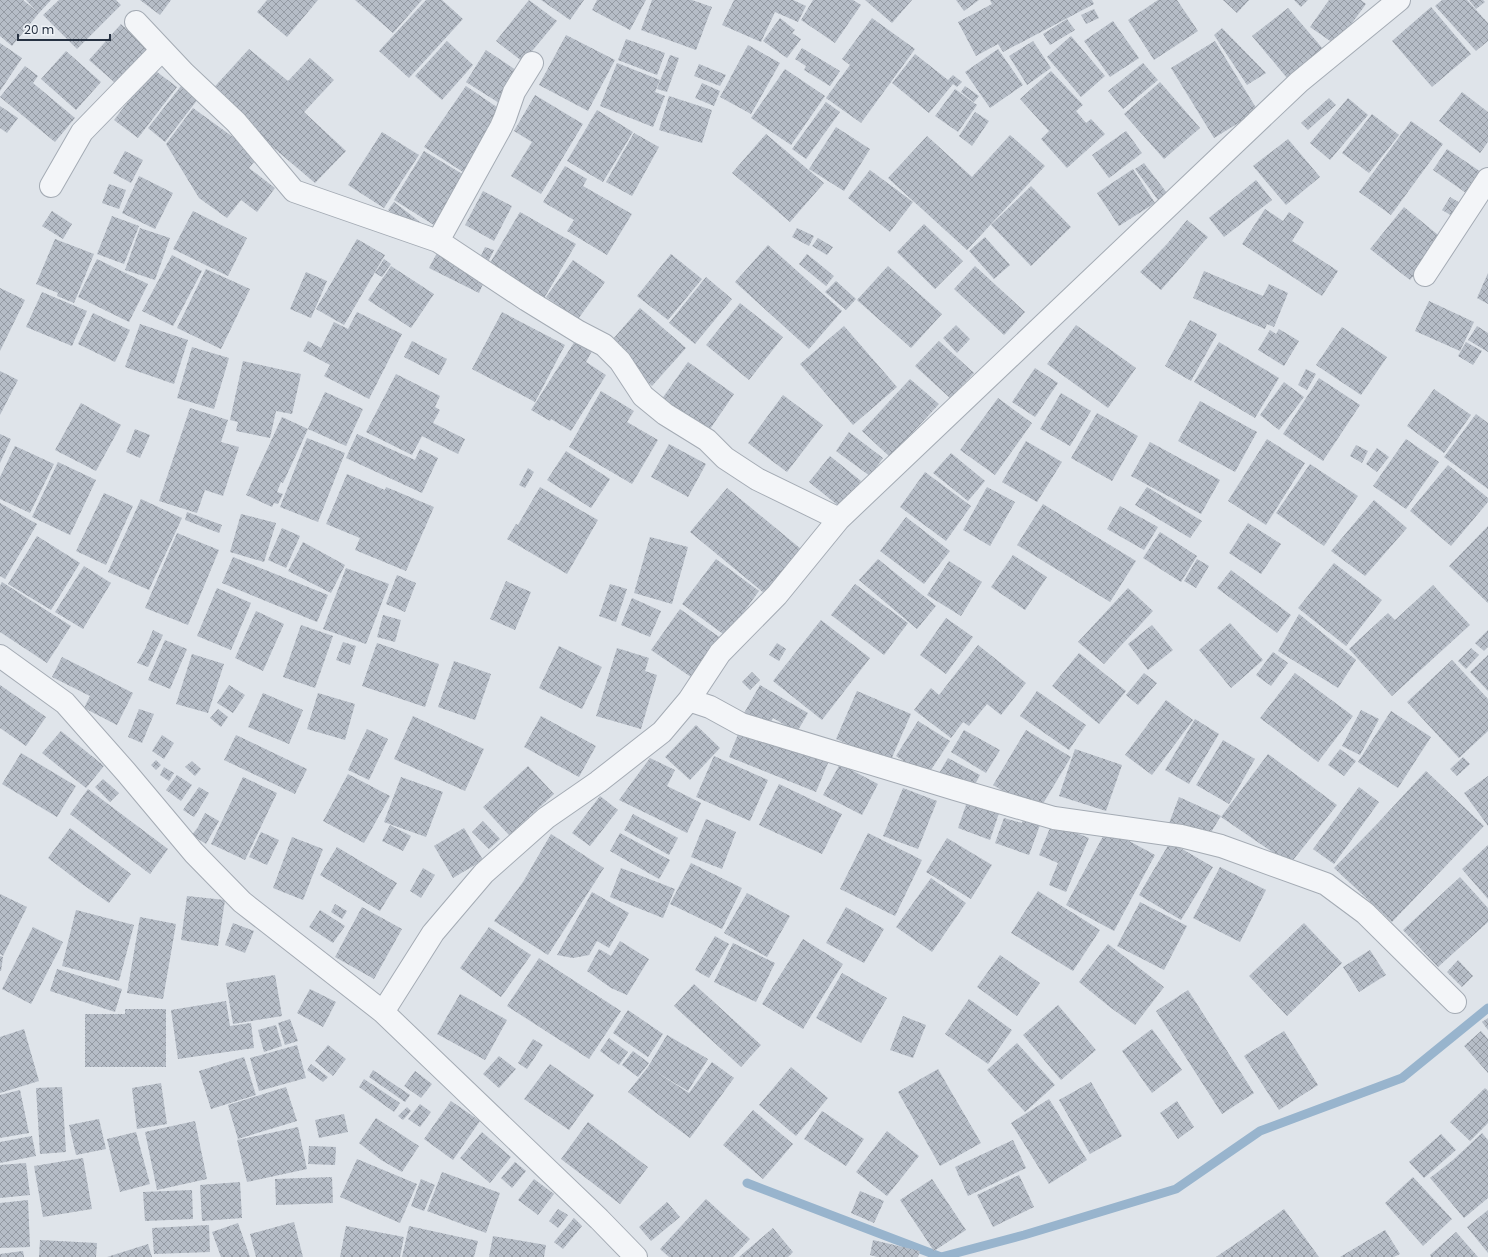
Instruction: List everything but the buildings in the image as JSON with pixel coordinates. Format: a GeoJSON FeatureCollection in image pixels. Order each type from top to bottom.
{"type":"FeatureCollection","features":[{"type":"Feature","properties":{"kind":"street"},"geometry":{"type":"LineString","coordinates":[[383,1012],[433,933],[484,873],[546,818],[598,782],[662,732],[689,700],[720,653],[777,595],[839,519],[1300,82],[1399,0]]}},
{"type":"Feature","properties":{"kind":"street"},"geometry":{"type":"LineString","coordinates":[[136,22],[184,73],[236,122],[294,191],[438,241],[528,300],[604,345],[620,361],[643,396],[665,414],[707,440],[725,458],[757,479],[839,519]]}},
{"type":"Feature","properties":{"kind":"street"},"geometry":{"type":"LineString","coordinates":[[51,186],[82,132],[156,57],[160,48]]}},
{"type":"Feature","properties":{"kind":"street"},"geometry":{"type":"LineString","coordinates":[[438,241],[501,127],[514,92],[532,63]]}},
{"type":"Feature","properties":{"kind":"street"},"geometry":{"type":"LineString","coordinates":[[1425,276],[1488,179]]}},
{"type":"Feature","properties":{"kind":"street"},"geometry":{"type":"LineString","coordinates":[[0,656],[65,703],[126,772],[194,853],[242,902],[383,1012],[599,1219],[636,1257]]}},
{"type":"Feature","properties":{"kind":"street"},"geometry":{"type":"LineString","coordinates":[[689,700],[710,707],[741,724],[1054,818],[1181,836],[1221,846],[1326,884],[1365,913],[1455,1002]]}},
{"type":"Feature","properties":{"kind":"waterway"},"geometry":{"type":"LineString","coordinates":[[747,1183],[941,1257],[1024,1235],[1176,1189],[1260,1131],[1402,1078],[1488,1008]]}}]}
